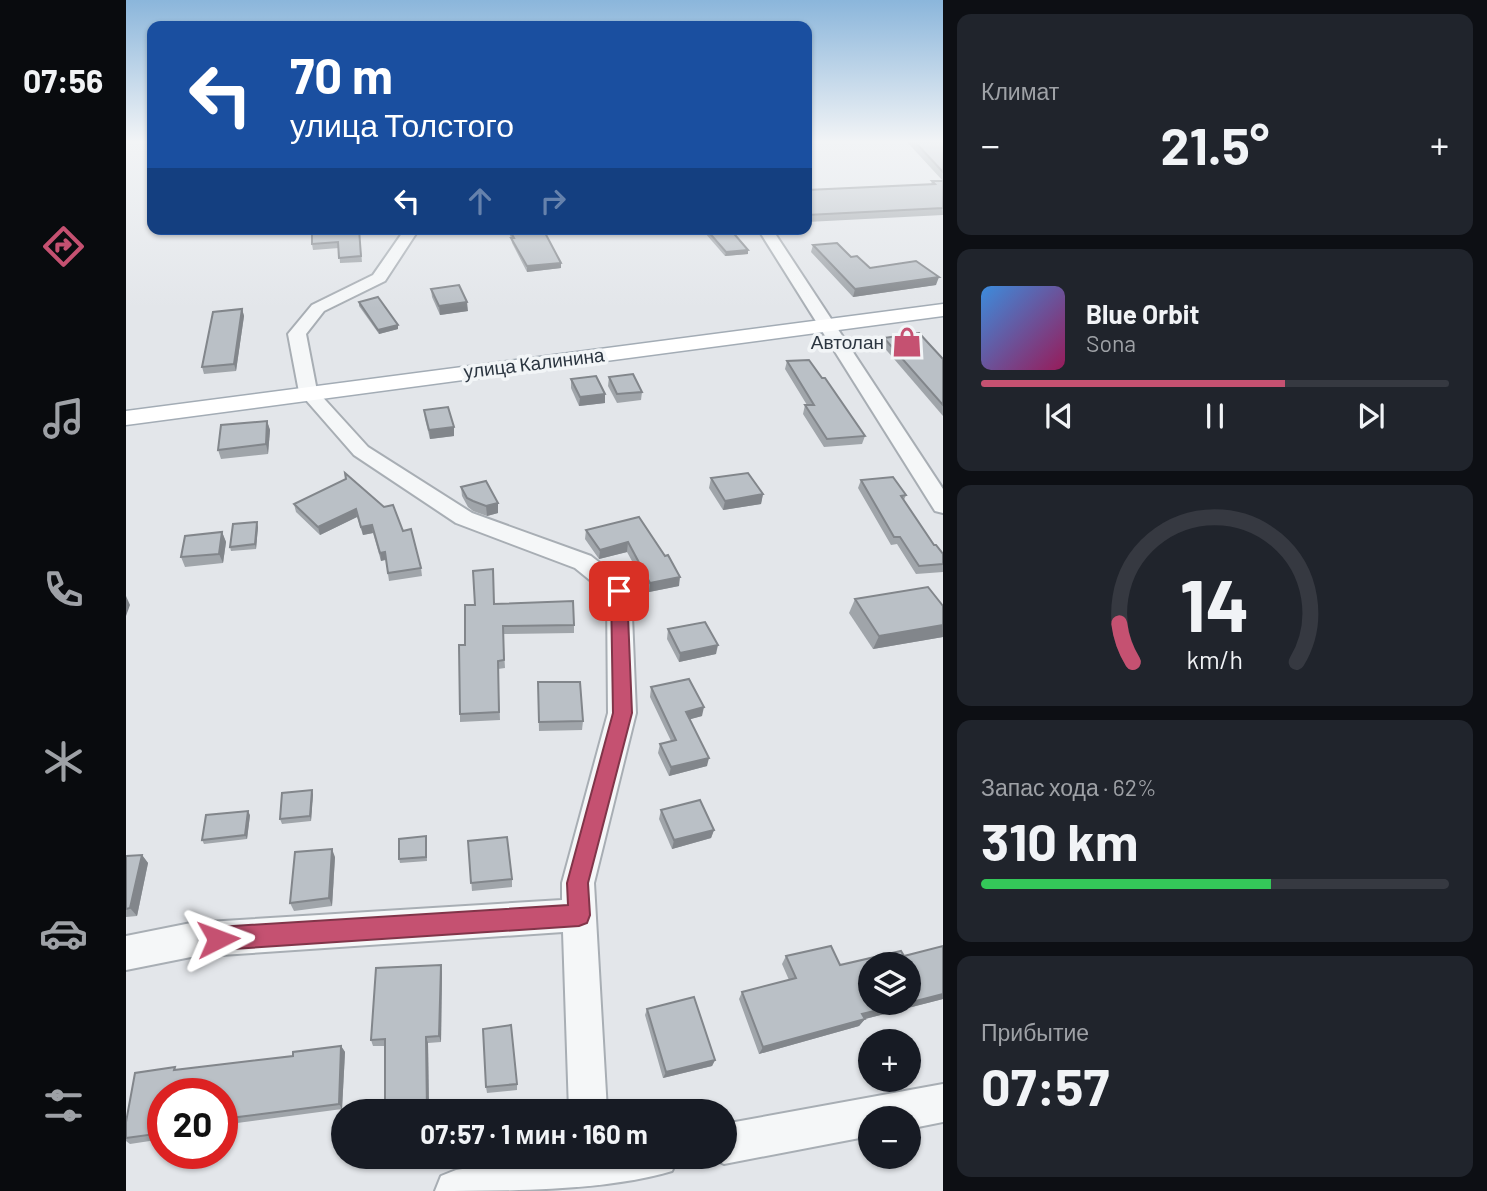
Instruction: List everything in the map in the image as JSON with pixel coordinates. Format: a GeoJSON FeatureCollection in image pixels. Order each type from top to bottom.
{"type":"FeatureCollection","features":[{"type":"Feature","properties":{"kind":"main road","name":"улица Калинина"},"geometry":{"type":"LineString","coordinates":[[126,418],[943,310]]}},
{"type":"Feature","properties":{"kind":"street"},"geometry":{"type":"LineString","coordinates":[[408,235],[379,278],[317,308],[297,334],[308,392],[361,451],[464,518],[583,562],[619,591],[622,713],[578,883],[587,1099]]}},
{"type":"Feature","properties":{"kind":"street"},"geometry":{"type":"LineString","coordinates":[[769,235],[943,506]]}},
{"type":"Feature","properties":{"kind":"street"},"geometry":{"type":"LineString","coordinates":[[126,953],[191,940],[579,915]]}},
{"type":"Feature","properties":{"kind":"street"},"geometry":{"type":"LineString","coordinates":[[737,1142],[943,1103]]}},
{"type":"Feature","properties":{"kind":"street"},"geometry":{"type":"LineString","coordinates":[[456,1191],[561,1169]]}},
{"type":"Feature","properties":{"kind":"building"},"geometry":{"type":"Polygon","coordinates":[[[812,198],[943,198],[943,208],[812,215],[812,198]]]}},
{"type":"Feature","properties":{"kind":"building"},"geometry":{"type":"Polygon","coordinates":[[[312,235],[359,235],[361,256],[339,258],[338,242],[312,244],[312,235]]]}},
{"type":"Feature","properties":{"kind":"building"},"geometry":{"type":"Polygon","coordinates":[[[512,235],[546,235],[561,263],[527,266],[511,238],[514,238],[512,235]]]}},
{"type":"Feature","properties":{"kind":"building"},"geometry":{"type":"Polygon","coordinates":[[[711,235],[735,235],[748,250],[726,252],[711,235]]]}},
{"type":"Feature","properties":{"kind":"building"},"geometry":{"type":"Polygon","coordinates":[[[837,243],[851,257],[857,256],[870,268],[916,261],[939,277],[855,289],[813,245],[837,243]]]}},
{"type":"Feature","properties":{"kind":"building"},"geometry":{"type":"Polygon","coordinates":[[[459,285],[467,302],[439,306],[431,289],[459,285]]]}},
{"type":"Feature","properties":{"kind":"building"},"geometry":{"type":"Polygon","coordinates":[[[378,297],[398,325],[378,330],[359,302],[378,297]]]}},
{"type":"Feature","properties":{"kind":"building"},"geometry":{"type":"Polygon","coordinates":[[[242,309],[234,364],[202,367],[213,312],[242,309]]]}},
{"type":"Feature","properties":{"kind":"building"},"geometry":{"type":"Polygon","coordinates":[[[919,333],[943,359],[943,405],[884,338],[919,333]]]}},
{"type":"Feature","properties":{"kind":"building"},"geometry":{"type":"Polygon","coordinates":[[[809,360],[822,378],[825,378],[865,436],[827,439],[805,405],[814,405],[787,361],[809,360]]]}},
{"type":"Feature","properties":{"kind":"building"},"geometry":{"type":"Polygon","coordinates":[[[633,374],[642,392],[617,394],[609,377],[633,374]]]}},
{"type":"Feature","properties":{"kind":"building"},"geometry":{"type":"Polygon","coordinates":[[[596,376],[605,394],[580,397],[571,379],[596,376]]]}},
{"type":"Feature","properties":{"kind":"building"},"geometry":{"type":"Polygon","coordinates":[[[448,407],[454,427],[429,430],[424,410],[448,407]]]}},
{"type":"Feature","properties":{"kind":"building"},"geometry":{"type":"Polygon","coordinates":[[[267,421],[266,444],[218,450],[221,425],[267,421]]]}},
{"type":"Feature","properties":{"kind":"building"},"geometry":{"type":"Polygon","coordinates":[[[345,473],[384,507],[393,505],[403,531],[411,529],[421,568],[388,573],[385,552],[380,553],[372,525],[361,527],[356,509],[318,527],[294,504],[346,479],[345,473]]]}},
{"type":"Feature","properties":{"kind":"building"},"geometry":{"type":"Polygon","coordinates":[[[748,473],[763,494],[725,501],[711,478],[748,473]]]}},
{"type":"Feature","properties":{"kind":"building"},"geometry":{"type":"Polygon","coordinates":[[[893,477],[906,495],[901,496],[943,554],[943,564],[919,566],[900,537],[894,537],[861,480],[893,477]]]}},
{"type":"Feature","properties":{"kind":"building"},"geometry":{"type":"Polygon","coordinates":[[[486,481],[498,503],[486,506],[473,501],[467,498],[461,487],[486,481]]]}},
{"type":"Feature","properties":{"kind":"building"},"geometry":{"type":"Polygon","coordinates":[[[639,517],[665,556],[668,555],[680,577],[650,583],[628,542],[600,550],[586,530],[639,517]]]}},
{"type":"Feature","properties":{"kind":"building"},"geometry":{"type":"Polygon","coordinates":[[[257,522],[255,544],[230,547],[233,524],[257,522]]]}},
{"type":"Feature","properties":{"kind":"building"},"geometry":{"type":"Polygon","coordinates":[[[222,532],[219,554],[181,557],[185,536],[222,532]]]}},
{"type":"Feature","properties":{"kind":"building"},"geometry":{"type":"Polygon","coordinates":[[[493,569],[494,604],[573,601],[574,625],[503,626],[504,660],[498,661],[499,712],[460,714],[459,645],[465,645],[465,605],[475,605],[473,571],[493,569]]]}},
{"type":"Feature","properties":{"kind":"building"},"geometry":{"type":"Polygon","coordinates":[[[928,587],[943,606],[943,625],[879,636],[855,599],[928,587]]]}},
{"type":"Feature","properties":{"kind":"building"},"geometry":{"type":"Polygon","coordinates":[[[705,622],[718,645],[680,653],[668,629],[705,622]]]}},
{"type":"Feature","properties":{"kind":"building"},"geometry":{"type":"Polygon","coordinates":[[[689,679],[704,707],[686,712],[709,758],[671,767],[660,744],[676,740],[651,687],[689,679]]]}},
{"type":"Feature","properties":{"kind":"building"},"geometry":{"type":"Polygon","coordinates":[[[538,682],[580,682],[583,721],[539,722],[538,682]]]}},
{"type":"Feature","properties":{"kind":"building"},"geometry":{"type":"Polygon","coordinates":[[[312,790],[310,816],[280,819],[282,793],[312,790]]]}},
{"type":"Feature","properties":{"kind":"building"},"geometry":{"type":"Polygon","coordinates":[[[700,800],[714,830],[674,840],[661,810],[700,800]]]}},
{"type":"Feature","properties":{"kind":"building"},"geometry":{"type":"Polygon","coordinates":[[[248,811],[245,835],[202,840],[206,815],[248,811]]]}},
{"type":"Feature","properties":{"kind":"building"},"geometry":{"type":"Polygon","coordinates":[[[426,836],[426,857],[399,859],[399,839],[426,836]]]}},
{"type":"Feature","properties":{"kind":"building"},"geometry":{"type":"Polygon","coordinates":[[[507,837],[512,879],[471,883],[468,841],[507,837]]]}},
{"type":"Feature","properties":{"kind":"building"},"geometry":{"type":"Polygon","coordinates":[[[332,849],[329,898],[290,903],[295,852],[332,849]]]}},
{"type":"Feature","properties":{"kind":"building"},"geometry":{"type":"Polygon","coordinates":[[[142,855],[130,908],[126,909],[126,856],[142,855]]]}},
{"type":"Feature","properties":{"kind":"building"},"geometry":{"type":"Polygon","coordinates":[[[831,946],[840,965],[858,961],[858,1015],[863,1015],[865,1019],[763,1047],[742,992],[796,978],[786,956],[831,946]]]}},
{"type":"Feature","properties":{"kind":"building"},"geometry":{"type":"Polygon","coordinates":[[[943,946],[943,994],[921,1000],[920,952],[943,946]]]}},
{"type":"Feature","properties":{"kind":"building"},"geometry":{"type":"Polygon","coordinates":[[[441,965],[439,1036],[426,1037],[427,1099],[385,1099],[385,1039],[371,1040],[376,968],[441,965]]]}},
{"type":"Feature","properties":{"kind":"building"},"geometry":{"type":"Polygon","coordinates":[[[694,997],[715,1060],[666,1072],[647,1009],[694,997]]]}},
{"type":"Feature","properties":{"kind":"building"},"geometry":{"type":"Polygon","coordinates":[[[511,1025],[517,1084],[486,1087],[483,1029],[511,1025]]]}},
{"type":"Feature","properties":{"kind":"building"},"geometry":{"type":"Polygon","coordinates":[[[341,1046],[339,1099],[331,1099],[331,1105],[238,1117],[238,1078],[147,1078],[147,1135],[126,1138],[126,1122],[135,1073],[293,1056],[293,1052],[341,1046]]]}},
{"type":"Feature","properties":{"kind":"place","name":"Автолан"},"geometry":{"type":"Point","coordinates":[907,342]}},
{"type":"Feature","properties":{"kind":"route"},"geometry":{"type":"LineString","coordinates":[[218,939],[579,915],[578,883],[622,713],[619,591]]}}]}
